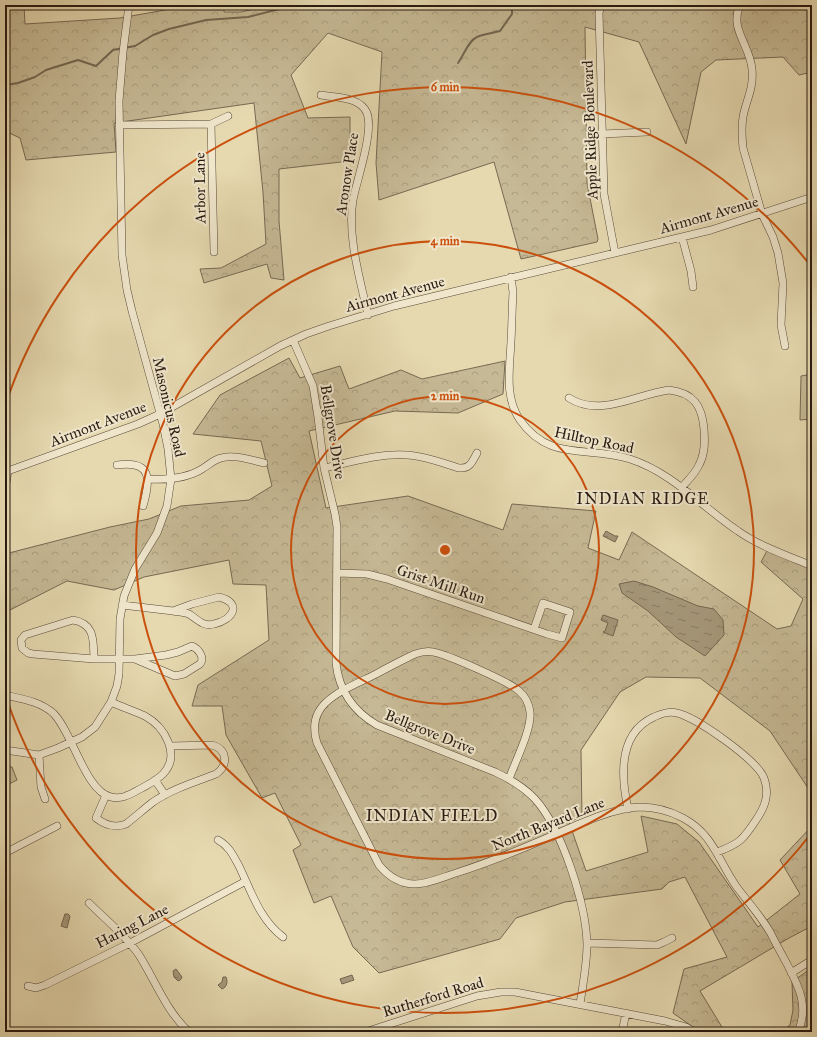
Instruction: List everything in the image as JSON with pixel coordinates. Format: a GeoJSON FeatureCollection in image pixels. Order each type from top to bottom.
{"type":"FeatureCollection","features":[{"type":"Feature","properties":{"kind":"street","name":"Masonicus Road"},"geometry":{"type":"LineString","coordinates":[[5,750],[39,755],[50,752],[82,737],[95,727],[111,702],[117,686],[120,658],[120,626],[122,605],[129,581],[162,521],[167,506],[171,479],[168,449],[132,311],[123,261],[119,85],[129,5]]}},
{"type":"Feature","properties":{"kind":"street","name":"Apple Ridge Boulevard"},"geometry":{"type":"LineString","coordinates":[[600,5],[604,194],[615,254]]}},
{"type":"Feature","properties":{"kind":"street"},"geometry":{"type":"LineString","coordinates":[[740,5],[737,12],[737,27],[750,58],[752,80],[751,90],[743,117],[743,148],[762,214],[773,237],[782,270],[783,283],[781,325],[785,346]]}},
{"type":"Feature","properties":{"kind":"street","name":"Aronow Place"},"geometry":{"type":"LineString","coordinates":[[321,95],[357,102],[368,114],[368,137],[353,200],[352,221],[353,238],[368,315]]}},
{"type":"Feature","properties":{"kind":"street"},"geometry":{"type":"LineString","coordinates":[[119,125],[211,124],[228,116]]}},
{"type":"Feature","properties":{"kind":"street","name":"Arbor Lane"},"geometry":{"type":"LineString","coordinates":[[211,124],[214,252]]}},
{"type":"Feature","properties":{"kind":"street"},"geometry":{"type":"LineString","coordinates":[[602,134],[647,132]]}},
{"type":"Feature","properties":{"kind":"street","name":"Airmont Avenue"},"geometry":{"type":"LineString","coordinates":[[7,471],[160,414],[256,359],[293,340],[329,326],[394,306],[711,230],[812,197]]}},
{"type":"Feature","properties":{"kind":"street"},"geometry":{"type":"LineString","coordinates":[[682,237],[691,271],[693,287]]}},
{"type":"Feature","properties":{"kind":"street","name":"Hilltop Road"},"geometry":{"type":"LineString","coordinates":[[511,277],[513,292],[509,389],[514,409],[526,428],[541,441],[551,446],[572,452],[599,452],[630,459],[657,472],[682,487],[739,532],[812,566]]}},
{"type":"Feature","properties":{"kind":"street","name":"Bellgrove Drive"},"geometry":{"type":"LineString","coordinates":[[293,340],[313,386],[324,468],[337,527],[336,663],[339,681],[343,691],[353,706],[361,714],[377,725],[509,779],[524,789],[551,821],[558,834],[576,885],[584,914],[587,944],[580,1004]]}},
{"type":"Feature","properties":{"kind":"street"},"geometry":{"type":"LineString","coordinates":[[569,398],[575,402],[590,406],[620,403],[669,390],[678,391],[691,397],[703,416],[704,447],[699,464],[694,473],[682,487]]}},
{"type":"Feature","properties":{"kind":"street"},"geometry":{"type":"LineString","coordinates":[[324,468],[386,456],[408,455],[458,468],[464,468],[472,464],[477,453]]}},
{"type":"Feature","properties":{"kind":"street"},"geometry":{"type":"LineString","coordinates":[[148,479],[171,479],[192,474],[211,462],[222,458],[234,457],[264,463]]}},
{"type":"Feature","properties":{"kind":"street"},"geometry":{"type":"LineString","coordinates":[[117,465],[133,464],[145,470],[148,479],[143,506]]}},
{"type":"Feature","properties":{"kind":"street"},"geometry":{"type":"LineString","coordinates":[[5,515],[7,471]]}},
{"type":"Feature","properties":{"kind":"street","name":"Grist Mill Run"},"geometry":{"type":"LineString","coordinates":[[337,573],[367,574],[387,579],[534,629],[562,638],[570,612],[543,603],[534,629]]}},
{"type":"Feature","properties":{"kind":"street"},"geometry":{"type":"LineString","coordinates":[[122,605],[173,611],[183,612],[196,621],[210,625],[228,619],[233,612],[233,607],[232,603],[225,598],[219,597],[173,611]]}},
{"type":"Feature","properties":{"kind":"street"},"geometry":{"type":"LineString","coordinates":[[94,659],[93,636],[91,631],[78,621],[68,621],[25,636],[21,640],[22,648],[28,653],[81,659],[94,659],[120,658],[135,659],[166,655],[192,646],[198,650],[203,658],[200,664],[184,674],[175,676],[135,659]]}},
{"type":"Feature","properties":{"kind":"street","name":"North Bayard Lane"},"geometry":{"type":"LineString","coordinates":[[509,779],[529,728],[529,709],[524,698],[520,691],[509,684],[439,653],[424,652],[408,657],[331,698],[318,712],[314,728],[317,743],[379,865],[391,877],[407,883],[424,883],[508,855],[576,826],[628,808],[640,807],[660,809],[683,818],[702,832],[717,852],[731,879],[769,930],[800,989],[803,1010],[802,1021],[798,1032]]}},
{"type":"Feature","properties":{"kind":"street"},"geometry":{"type":"LineString","coordinates":[[5,695],[34,702],[48,710],[60,722],[88,776],[101,792],[106,795],[119,798],[130,795],[162,774],[171,758],[170,746],[163,733],[153,722],[111,702]]}},
{"type":"Feature","properties":{"kind":"street"},"geometry":{"type":"LineString","coordinates":[[628,808],[625,794],[623,768],[625,754],[632,736],[652,718],[677,712],[717,735],[750,760],[761,772],[766,785],[767,794],[763,809],[748,832],[739,842],[717,852]]}},
{"type":"Feature","properties":{"kind":"street"},"geometry":{"type":"LineString","coordinates":[[106,795],[96,818],[102,822],[116,826],[126,824],[153,802],[165,795],[216,774],[225,763],[225,758],[221,750],[212,745],[170,746]]}},
{"type":"Feature","properties":{"kind":"street"},"geometry":{"type":"LineString","coordinates":[[39,755],[42,787],[45,799]]}},
{"type":"Feature","properties":{"kind":"street"},"geometry":{"type":"LineString","coordinates":[[155,780],[165,795]]}},
{"type":"Feature","properties":{"kind":"street"},"geometry":{"type":"LineString","coordinates":[[5,854],[57,826]]}},
{"type":"Feature","properties":{"kind":"street"},"geometry":{"type":"LineString","coordinates":[[218,840],[229,848],[266,920],[274,931],[283,937]]}},
{"type":"Feature","properties":{"kind":"street","name":"Haring Lane"},"geometry":{"type":"LineString","coordinates":[[28,986],[36,988],[44,985],[130,943],[246,881]]}},
{"type":"Feature","properties":{"kind":"street"},"geometry":{"type":"LineString","coordinates":[[89,903],[130,943],[148,970],[172,1013],[189,1032]]}},
{"type":"Feature","properties":{"kind":"street"},"geometry":{"type":"LineString","coordinates":[[587,944],[657,945],[672,938]]}},
{"type":"Feature","properties":{"kind":"street"},"geometry":{"type":"LineString","coordinates":[[791,973],[812,960]]}},
{"type":"Feature","properties":{"kind":"street","name":"Rutherford Road"},"geometry":{"type":"LineString","coordinates":[[365,1032],[477,996],[501,992],[515,992],[580,1004]]}},
{"type":"Feature","properties":{"kind":"street"},"geometry":{"type":"LineString","coordinates":[[580,1004],[675,1023],[695,1032]]}},
{"type":"Feature","properties":{"kind":"street"},"geometry":{"type":"LineString","coordinates":[[622,1032],[626,1014]]}},
{"type":"Feature","properties":{"kind":"green space"},"geometry":{"type":"Polygon","coordinates":[[[5,5],[24,5],[25,24],[120,18],[165,10],[169,5],[224,5],[224,12],[241,12],[270,5],[812,5],[812,72],[799,75],[783,57],[716,60],[701,72],[686,144],[639,42],[585,27],[587,183],[598,239],[597,242],[521,259],[494,162],[379,200],[376,163],[382,52],[328,33],[291,75],[308,118],[350,117],[350,161],[279,169],[279,221],[284,280],[271,278],[267,264],[204,283],[200,269],[221,268],[266,244],[263,192],[254,103],[114,123],[116,152],[26,160],[20,138],[5,131],[5,5]]]}},
{"type":"Feature","properties":{"kind":"green space"},"geometry":{"type":"Polygon","coordinates":[[[289,358],[300,378],[340,366],[349,389],[401,370],[422,379],[505,361],[503,394],[458,413],[395,411],[309,431],[326,508],[408,496],[503,530],[512,504],[596,511],[588,548],[619,560],[632,532],[777,629],[791,626],[803,599],[761,562],[769,547],[812,569],[812,794],[770,731],[700,678],[646,677],[620,692],[581,750],[582,817],[569,822],[586,871],[648,852],[641,816],[677,824],[699,842],[758,927],[800,894],[780,860],[812,826],[812,926],[700,991],[725,1032],[700,1032],[673,1013],[684,969],[727,957],[685,877],[669,882],[662,889],[565,902],[516,918],[500,939],[379,973],[353,947],[331,896],[314,903],[293,850],[301,845],[275,793],[262,798],[226,735],[222,706],[192,706],[198,685],[269,640],[266,585],[233,584],[229,560],[144,577],[114,590],[67,581],[5,614],[5,554],[110,527],[149,519],[181,506],[249,500],[272,486],[261,441],[193,434],[220,395],[289,358]]]}},
{"type":"Feature","properties":{"kind":"green space"},"geometry":{"type":"Polygon","coordinates":[[[812,374],[812,419],[800,420],[801,376],[812,374]]]}},
{"type":"Feature","properties":{"kind":"green space"},"geometry":{"type":"Polygon","coordinates":[[[5,767],[12,767],[17,780],[5,786],[5,767]]]}},
{"type":"Feature","properties":{"kind":"green space"},"geometry":{"type":"Polygon","coordinates":[[[810,969],[812,979],[812,1032],[781,1032],[790,1025],[793,1010],[792,982],[810,969]]]}},
{"type":"Feature","properties":{"kind":"water"},"geometry":{"type":"Polygon","coordinates":[[[606,531],[618,536],[615,542],[603,536],[606,531]]]}},
{"type":"Feature","properties":{"kind":"water"},"geometry":{"type":"Polygon","coordinates":[[[634,581],[653,587],[698,606],[714,609],[723,620],[724,635],[705,656],[676,637],[648,611],[622,593],[619,584],[634,581]]]}},
{"type":"Feature","properties":{"kind":"water"},"geometry":{"type":"Polygon","coordinates":[[[603,615],[618,620],[613,636],[603,632],[605,631],[608,623],[601,620],[603,615]]]}},
{"type":"Feature","properties":{"kind":"water"},"geometry":{"type":"Polygon","coordinates":[[[65,914],[70,916],[67,928],[61,926],[65,914]]]}},
{"type":"Feature","properties":{"kind":"water"},"geometry":{"type":"Polygon","coordinates":[[[176,969],[182,977],[179,981],[174,977],[173,971],[176,969]]]}},
{"type":"Feature","properties":{"kind":"water"},"geometry":{"type":"Polygon","coordinates":[[[352,975],[354,980],[342,984],[340,979],[352,975]]]}},
{"type":"Feature","properties":{"kind":"water"},"geometry":{"type":"Polygon","coordinates":[[[223,977],[226,977],[227,982],[226,986],[222,989],[218,985],[222,982],[223,977]]]}},
{"type":"Feature","properties":{"kind":"waterway"},"geometry":{"type":"LineString","coordinates":[[5,85],[18,83],[35,77],[46,70],[78,60],[96,66],[113,50],[135,46],[153,35],[169,29],[206,20],[248,17],[295,5]]}},
{"type":"Feature","properties":{"kind":"waterway"},"geometry":{"type":"LineString","coordinates":[[458,63],[474,39],[500,31],[512,14],[512,5]]}},
{"type":"Feature","properties":{"kind":"district","name":"INDIAN RIDGE"},"geometry":{"type":"Point","coordinates":[643,498]}},
{"type":"Feature","properties":{"kind":"district","name":"INDIAN FIELD"},"geometry":{"type":"Point","coordinates":[432,815]}}]}
